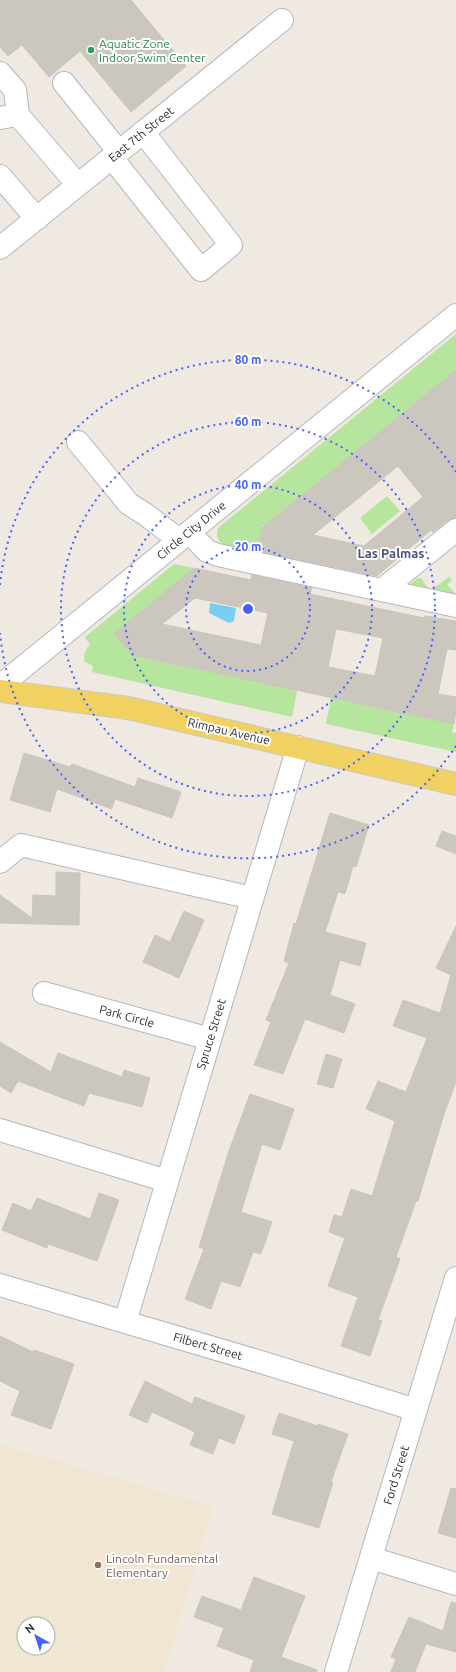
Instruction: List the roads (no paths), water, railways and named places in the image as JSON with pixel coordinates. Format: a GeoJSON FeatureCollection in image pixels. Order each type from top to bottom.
{"type":"FeatureCollection","features":[{"type":"Feature","properties":{"kind":"main road","name":"Rimpau Avenue"},"geometry":{"type":"LineString","coordinates":[[0,691],[128,708],[456,784]]}},
{"type":"Feature","properties":{"kind":"street","name":"East 7th Street"},"geometry":{"type":"LineString","coordinates":[[3,239],[37,219],[282,20]]}},
{"type":"Feature","properties":{"kind":"street"},"geometry":{"type":"LineString","coordinates":[[0,74],[15,90],[9,116],[78,185]]}},
{"type":"Feature","properties":{"kind":"street"},"geometry":{"type":"LineString","coordinates":[[64,83],[201,270],[231,245],[143,132]]}},
{"type":"Feature","properties":{"kind":"street"},"geometry":{"type":"LineString","coordinates":[[0,176],[37,219]]}},
{"type":"Feature","properties":{"kind":"street","name":"Circle City Drive"},"geometry":{"type":"LineString","coordinates":[[0,686],[456,314]]}},
{"type":"Feature","properties":{"kind":"street"},"geometry":{"type":"LineString","coordinates":[[78,442],[129,504],[207,551],[456,606]]}},
{"type":"Feature","properties":{"kind":"street"},"geometry":{"type":"LineString","coordinates":[[382,590],[456,530]]}},
{"type":"Feature","properties":{"kind":"street","name":"Spruce Street"},"geometry":{"type":"LineString","coordinates":[[125,1322],[298,747]]}},
{"type":"Feature","properties":{"kind":"street"},"geometry":{"type":"LineString","coordinates":[[0,862],[21,845],[252,898]]}},
{"type":"Feature","properties":{"kind":"street","name":"Park Circle"},"geometry":{"type":"LineString","coordinates":[[44,994],[210,1039]]}},
{"type":"Feature","properties":{"kind":"street"},"geometry":{"type":"LineString","coordinates":[[0,1130],[167,1181]]}},
{"type":"Feature","properties":{"kind":"street","name":"Ford Street"},"geometry":{"type":"LineString","coordinates":[[336,1672],[456,1278]]}},
{"type":"Feature","properties":{"kind":"street","name":"Filbert Street"},"geometry":{"type":"LineString","coordinates":[[0,1285],[264,1363],[416,1410]]}},
{"type":"Feature","properties":{"kind":"street"},"geometry":{"type":"LineString","coordinates":[[371,1558],[456,1584]]}},
{"type":"Feature","properties":{"kind":"water"},"geometry":{"type":"Polygon","coordinates":[[[210,603],[236,608],[234,621],[229,623],[209,613],[210,603]]]}},
{"type":"Feature","properties":{"kind":"place","name":"Aquatic Zone Indoor Swim Center"},"geometry":{"type":"Point","coordinates":[91,50]}},
{"type":"Feature","properties":{"kind":"place","name":"Lincoln Fundamental Elementary"},"geometry":{"type":"Point","coordinates":[98,1565]}},
{"type":"Feature","properties":{"kind":"district","name":"Las Palmas"},"geometry":{"type":"Point","coordinates":[391,553]}}]}
